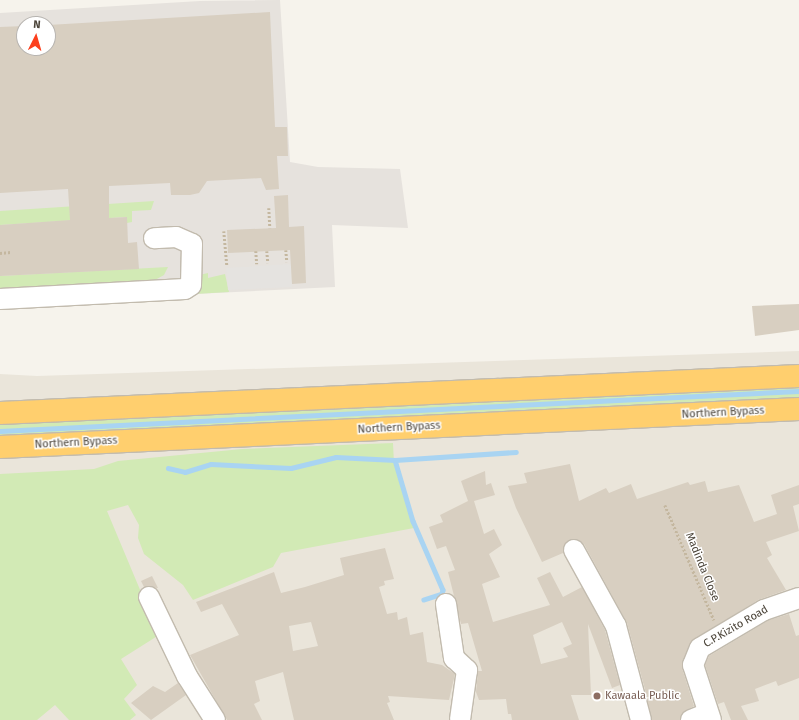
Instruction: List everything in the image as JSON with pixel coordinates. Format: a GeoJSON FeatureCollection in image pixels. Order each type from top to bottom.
{"type":"FeatureCollection","features":[{"type":"Feature","properties":{"kind":"highway"},"geometry":{"type":"LineString","coordinates":[[0,413],[799,376]]}},
{"type":"Feature","properties":{"kind":"highway","name":"Northern Bypass"},"geometry":{"type":"LineString","coordinates":[[0,447],[799,409]]}},
{"type":"Feature","properties":{"kind":"street"},"geometry":{"type":"LineString","coordinates":[[0,299],[186,289],[191,285],[192,244],[176,237],[154,238]]}},
{"type":"Feature","properties":{"kind":"street"},"geometry":{"type":"LineString","coordinates":[[574,550],[616,626],[641,720]]}},
{"type":"Feature","properties":{"kind":"street"},"geometry":{"type":"LineString","coordinates":[[149,597],[187,676],[215,720]]}},
{"type":"Feature","properties":{"kind":"street","name":"C.P.Kizito Road"},"geometry":{"type":"LineString","coordinates":[[703,718],[693,664],[700,648],[764,610],[799,598]]}},
{"type":"Feature","properties":{"kind":"street"},"geometry":{"type":"LineString","coordinates":[[446,604],[454,658],[467,670],[460,720]]}},
{"type":"Feature","properties":{"kind":"path"},"geometry":{"type":"LineString","coordinates":[[269,208],[270,228]]}},
{"type":"Feature","properties":{"kind":"path"},"geometry":{"type":"LineString","coordinates":[[224,231],[227,266]]}},
{"type":"Feature","properties":{"kind":"path"},"geometry":{"type":"LineString","coordinates":[[286,250],[287,262]]}},
{"type":"Feature","properties":{"kind":"path"},"geometry":{"type":"LineString","coordinates":[[256,251],[257,264]]}},
{"type":"Feature","properties":{"kind":"path"},"geometry":{"type":"LineString","coordinates":[[267,251],[268,263]]}},
{"type":"Feature","properties":{"kind":"path"},"geometry":{"type":"LineString","coordinates":[[0,253],[11,252]]}},
{"type":"Feature","properties":{"kind":"path","name":"Madinda Close"},"geometry":{"type":"LineString","coordinates":[[666,505],[720,636]]}},
{"type":"Feature","properties":{"kind":"shaded area"},"geometry":{"type":"Polygon","coordinates":[[[280,0],[290,162],[318,167],[400,169],[408,228],[332,225],[335,287],[195,294],[155,280],[0,289],[0,13],[200,1],[280,0]]]}},
{"type":"Feature","properties":{"kind":"shaded area"},"geometry":{"type":"Polygon","coordinates":[[[291,264],[292,287],[228,290],[226,268],[291,264]]]}},
{"type":"Feature","properties":{"kind":"shaded area"},"geometry":{"type":"Polygon","coordinates":[[[799,351],[799,720],[0,720],[0,374],[37,376],[799,351]]]}},
{"type":"Feature","properties":{"kind":"green space"},"geometry":{"type":"Polygon","coordinates":[[[154,201],[151,210],[132,211],[132,222],[127,223],[126,217],[0,225],[0,211],[154,201]]]}},
{"type":"Feature","properties":{"kind":"green space"},"geometry":{"type":"Polygon","coordinates":[[[168,267],[164,275],[155,280],[0,289],[0,276],[168,267]]]}},
{"type":"Feature","properties":{"kind":"green space"},"geometry":{"type":"Polygon","coordinates":[[[208,273],[208,278],[225,274],[229,292],[195,294],[199,275],[208,273]]]}},
{"type":"Feature","properties":{"kind":"green space"},"geometry":{"type":"Polygon","coordinates":[[[799,383],[799,398],[0,437],[0,422],[799,383]]]}},
{"type":"Feature","properties":{"kind":"green space"},"geometry":{"type":"Polygon","coordinates":[[[393,443],[394,464],[414,528],[281,553],[273,567],[193,600],[183,585],[144,554],[138,538],[139,525],[128,505],[107,511],[159,635],[121,659],[137,685],[124,699],[136,715],[130,720],[69,720],[55,705],[37,720],[0,720],[0,474],[94,469],[118,461],[242,449],[393,443]]]}},
{"type":"Feature","properties":{"kind":"building"},"geometry":{"type":"Polygon","coordinates":[[[270,12],[275,127],[287,127],[288,156],[277,156],[279,189],[266,190],[261,178],[207,181],[199,193],[190,195],[171,195],[170,183],[109,186],[109,218],[127,217],[128,243],[137,242],[139,269],[0,276],[0,225],[70,220],[68,189],[0,193],[0,27],[16,26],[16,56],[56,56],[56,25],[270,12]]]}},
{"type":"Feature","properties":{"kind":"building"},"geometry":{"type":"Polygon","coordinates":[[[288,195],[289,227],[304,226],[306,283],[292,284],[290,250],[228,253],[227,230],[276,228],[274,196],[288,195]]]}},
{"type":"Feature","properties":{"kind":"building"},"geometry":{"type":"Polygon","coordinates":[[[799,304],[799,330],[755,336],[752,306],[799,304]]]}},
{"type":"Feature","properties":{"kind":"building"},"geometry":{"type":"Polygon","coordinates":[[[570,464],[579,501],[606,488],[609,493],[631,484],[637,499],[688,482],[690,485],[705,481],[708,492],[739,485],[754,522],[777,514],[771,495],[799,485],[799,504],[793,506],[799,531],[766,542],[772,555],[767,558],[786,590],[758,600],[690,643],[682,668],[694,706],[682,713],[680,720],[652,720],[647,699],[653,697],[647,697],[627,623],[584,544],[569,540],[563,553],[542,562],[516,508],[508,486],[527,483],[524,473],[570,464]]]}},
{"type":"Feature","properties":{"kind":"building"},"geometry":{"type":"Polygon","coordinates":[[[485,471],[486,485],[491,483],[495,495],[474,501],[484,534],[494,529],[502,545],[489,554],[500,577],[482,584],[493,622],[550,605],[537,578],[550,572],[563,597],[582,587],[605,630],[620,685],[612,688],[588,624],[591,695],[571,695],[579,720],[512,720],[511,714],[508,714],[506,699],[479,700],[476,692],[478,671],[482,671],[468,623],[461,624],[448,572],[455,570],[446,546],[437,549],[429,527],[443,522],[440,515],[468,501],[461,481],[485,471]],[[562,622],[533,635],[541,664],[568,657],[563,648],[572,644],[562,622]]]}},
{"type":"Feature","properties":{"kind":"building"},"geometry":{"type":"Polygon","coordinates":[[[385,548],[394,579],[384,581],[385,585],[379,587],[387,614],[397,612],[398,620],[407,617],[410,635],[423,632],[427,662],[442,665],[455,674],[449,700],[388,696],[390,702],[387,703],[394,720],[294,720],[283,672],[255,681],[260,701],[254,704],[262,720],[227,720],[190,655],[239,635],[222,604],[201,612],[196,602],[274,572],[281,593],[305,587],[344,575],[340,558],[385,548]],[[311,622],[289,626],[293,651],[318,646],[311,622]]]}},
{"type":"Feature","properties":{"kind":"building"},"geometry":{"type":"Polygon","coordinates":[[[152,576],[158,588],[144,587],[141,581],[152,576]]]}},
{"type":"Feature","properties":{"kind":"building"},"geometry":{"type":"Polygon","coordinates":[[[789,614],[796,636],[799,635],[799,678],[778,686],[776,681],[755,689],[759,701],[741,706],[748,720],[731,720],[724,702],[718,704],[705,665],[709,656],[769,620],[789,614]]]}},
{"type":"Feature","properties":{"kind":"building"},"geometry":{"type":"Polygon","coordinates":[[[178,683],[186,695],[151,720],[131,703],[153,686],[165,692],[178,683]]]}},
{"type":"Feature","properties":{"kind":"waterway"},"geometry":{"type":"LineString","coordinates":[[0,431],[799,391]]}},
{"type":"Feature","properties":{"kind":"waterway"},"geometry":{"type":"LineString","coordinates":[[168,468],[185,472],[211,464],[291,468],[336,457],[395,460],[516,452]]}},
{"type":"Feature","properties":{"kind":"waterway"},"geometry":{"type":"LineString","coordinates":[[395,460],[413,521],[443,590],[442,594],[424,600]]}},
{"type":"Feature","properties":{"kind":"place","name":"Kawaala Public"},"geometry":{"type":"Point","coordinates":[597,696]}}]}
